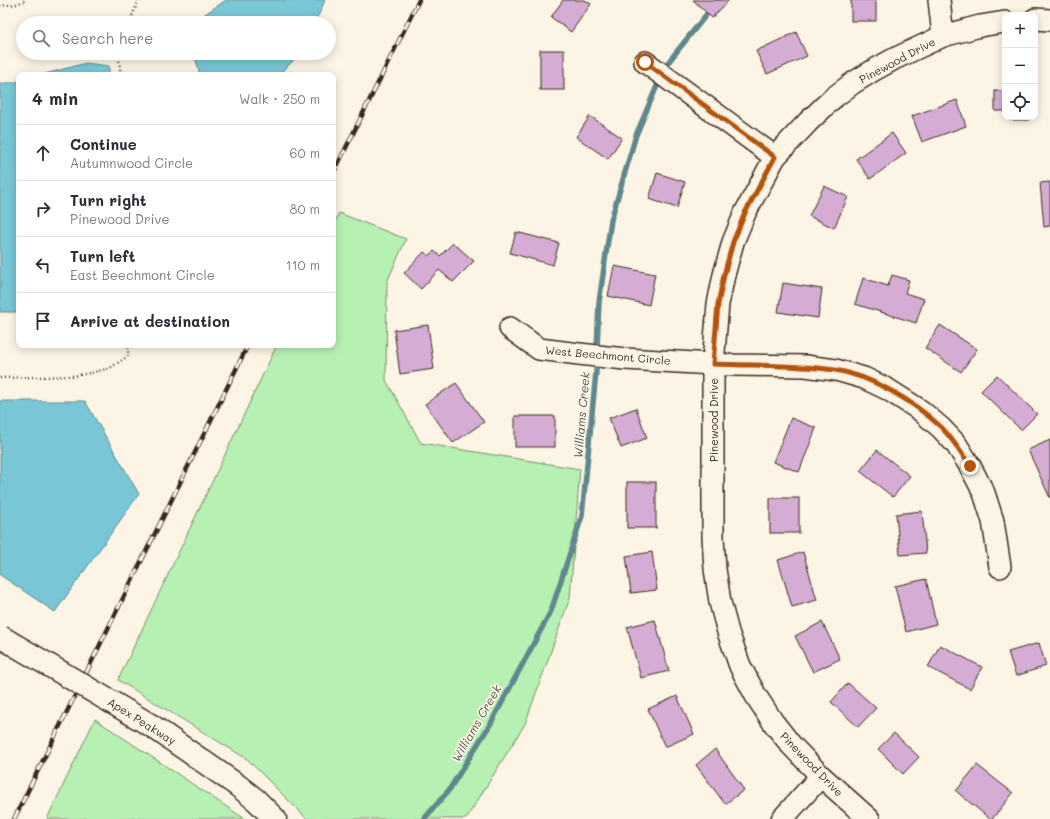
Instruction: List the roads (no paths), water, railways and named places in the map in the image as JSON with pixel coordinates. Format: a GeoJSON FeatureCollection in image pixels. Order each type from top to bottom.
{"type":"FeatureCollection","features":[{"type":"Feature","properties":{"kind":"main road","name":"Apex Peakway"},"geometry":{"type":"LineString","coordinates":[[1,637],[152,726],[238,785],[275,819]]}},
{"type":"Feature","properties":{"kind":"street"},"geometry":{"type":"LineString","coordinates":[[939,0],[943,36]]}},
{"type":"Feature","properties":{"kind":"street"},"geometry":{"type":"LineString","coordinates":[[1038,19],[1050,20]]}},
{"type":"Feature","properties":{"kind":"street","name":"Pinewood Drive"},"geometry":{"type":"LineString","coordinates":[[869,819],[821,776],[791,745],[773,722],[756,696],[740,666],[728,632],[720,602],[715,569],[713,529],[713,364],[718,304],[733,242],[745,213],[775,157],[808,122],[828,103],[853,83],[887,62],[943,36],[980,26],[1002,22]]}},
{"type":"Feature","properties":{"kind":"street"},"geometry":{"type":"LineString","coordinates":[[645,62],[775,157]]}},
{"type":"Feature","properties":{"kind":"street","name":"West Beechmont Circle"},"geometry":{"type":"LineString","coordinates":[[510,328],[539,348],[624,359],[713,364],[805,366],[836,370],[864,378],[887,389],[920,410],[941,428],[956,444],[970,466],[984,493],[994,522],[1000,567]]}},
{"type":"Feature","properties":{"kind":"street"},"geometry":{"type":"LineString","coordinates":[[782,819],[821,776]]}},
{"type":"Feature","properties":{"kind":"water"},"geometry":{"type":"Polygon","coordinates":[[[226,0],[325,0],[318,16],[202,16],[226,0]]]}},
{"type":"Feature","properties":{"kind":"water"},"geometry":{"type":"Polygon","coordinates":[[[196,60],[293,60],[281,72],[199,72],[196,60]]]}},
{"type":"Feature","properties":{"kind":"water"},"geometry":{"type":"Polygon","coordinates":[[[86,63],[109,66],[109,72],[52,72],[86,63]]]}},
{"type":"Feature","properties":{"kind":"water"},"geometry":{"type":"Polygon","coordinates":[[[16,82],[16,312],[0,312],[0,83],[16,82]]]}},
{"type":"Feature","properties":{"kind":"water"},"geometry":{"type":"Polygon","coordinates":[[[0,401],[85,401],[139,494],[55,612],[0,575],[0,401]]]}},
{"type":"Feature","properties":{"kind":"waterway","name":"Williams Creek"},"geometry":{"type":"LineString","coordinates":[[663,71],[666,65],[718,0]]}},
{"type":"Feature","properties":{"kind":"waterway","name":"Williams Creek"},"geometry":{"type":"LineString","coordinates":[[424,819],[449,790],[491,723],[551,611],[582,516],[596,372],[599,302],[611,220],[636,135],[660,79]]}},
{"type":"Feature","properties":{"kind":"railway"},"geometry":{"type":"LineString","coordinates":[[336,168],[419,0]]}},
{"type":"Feature","properties":{"kind":"railway"},"geometry":{"type":"LineString","coordinates":[[14,819],[247,348]]}}]}
